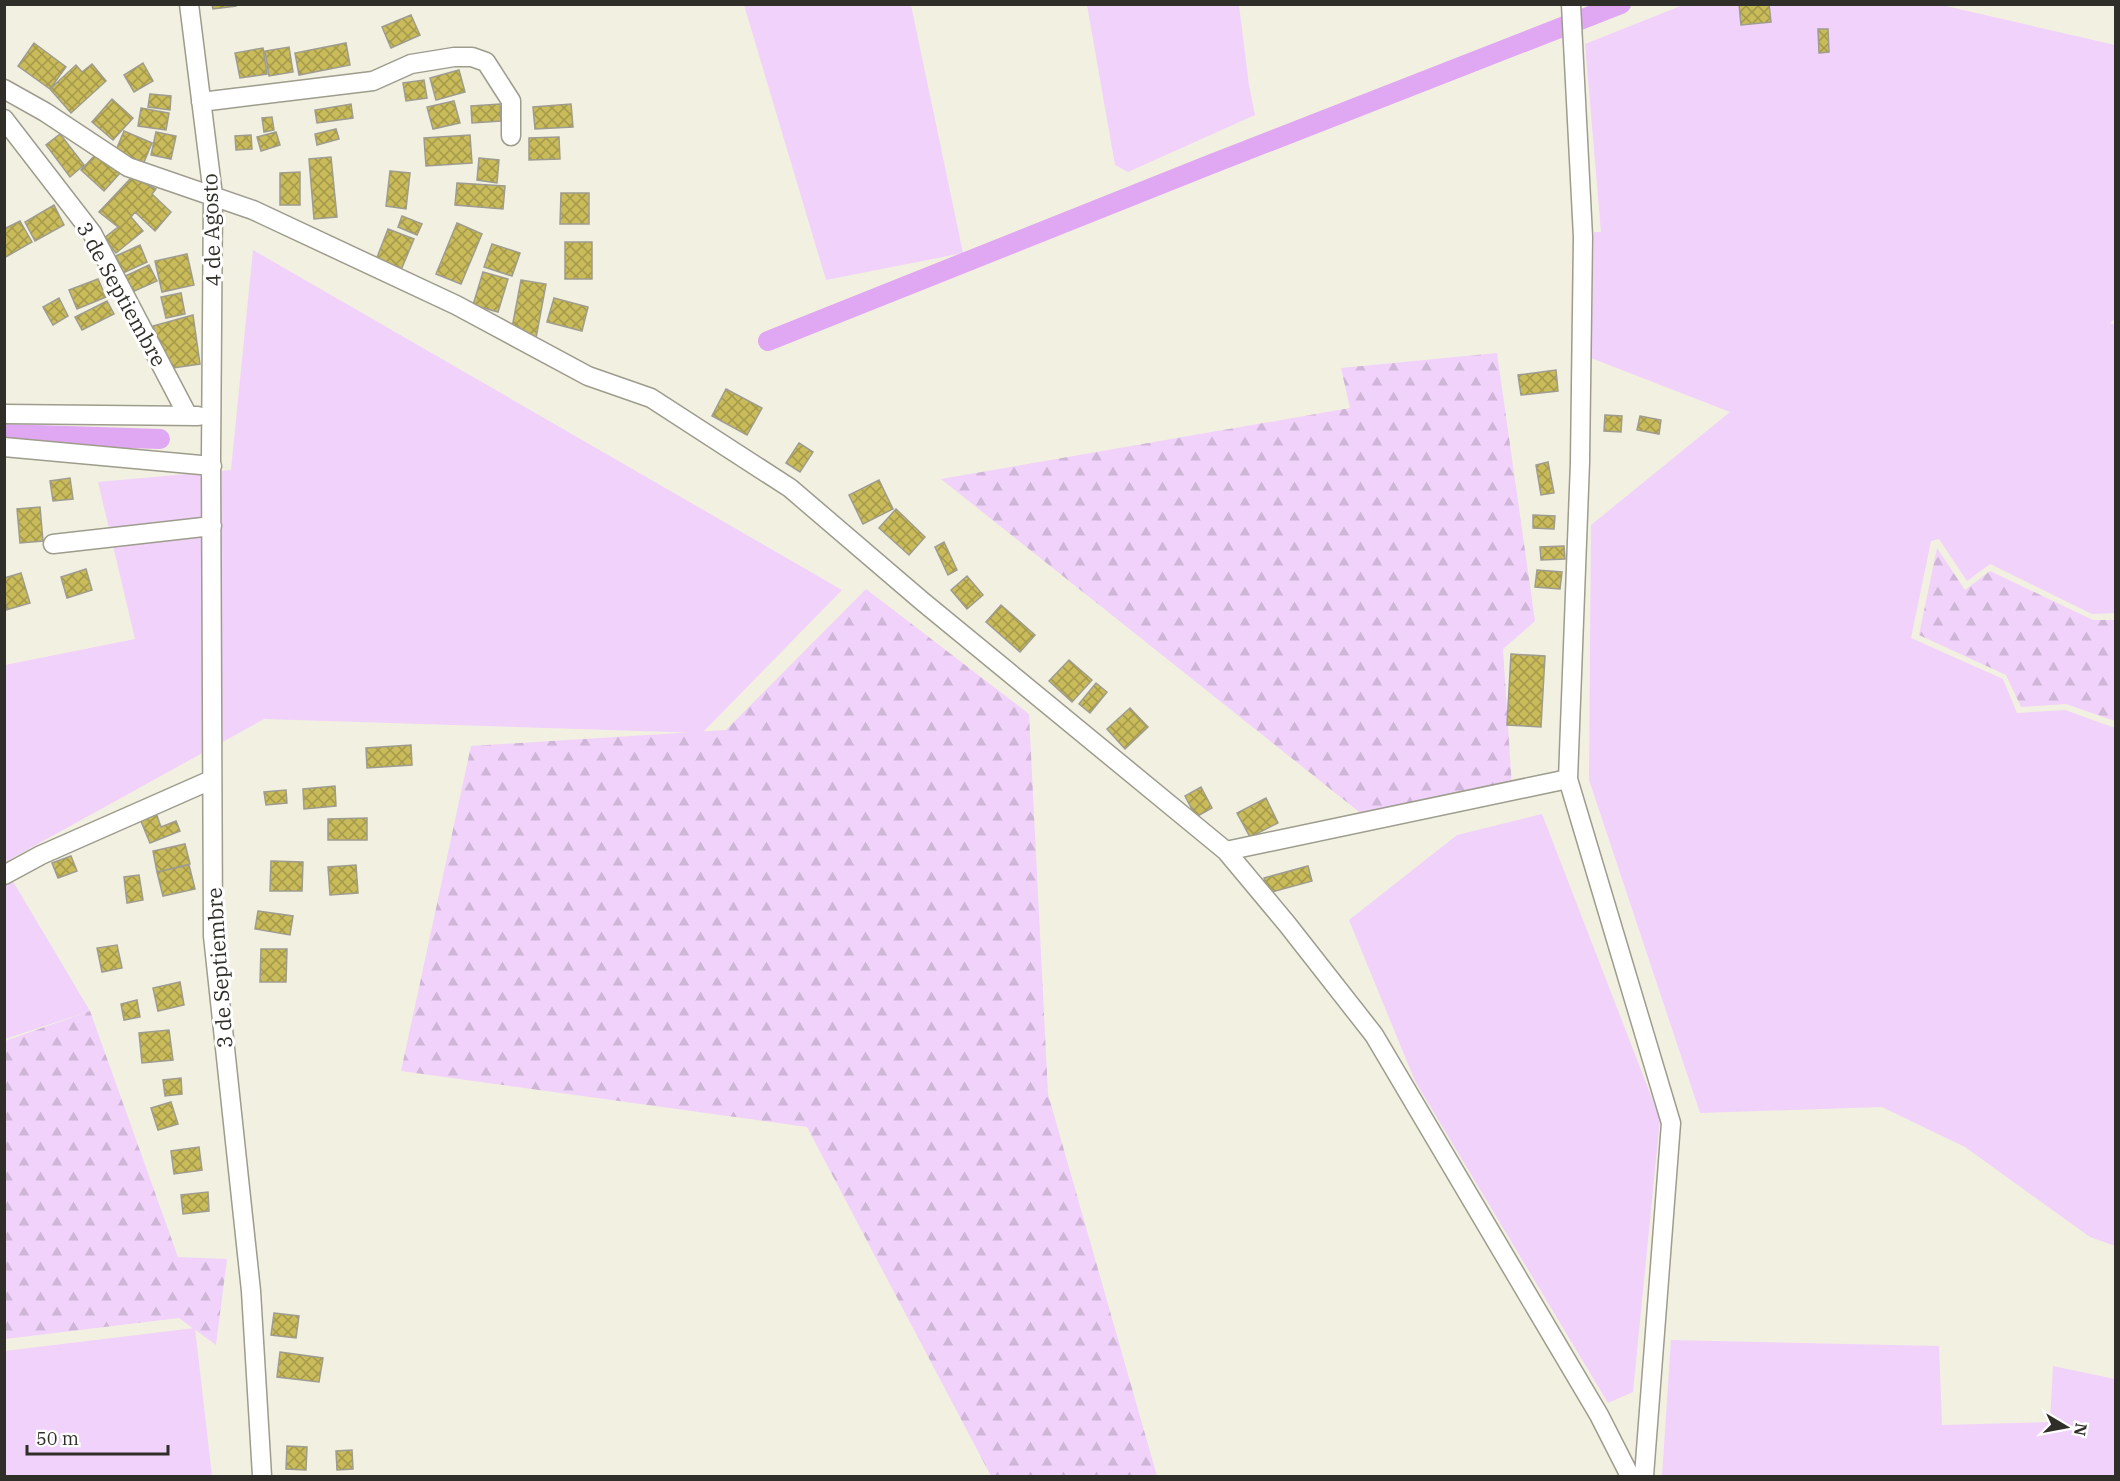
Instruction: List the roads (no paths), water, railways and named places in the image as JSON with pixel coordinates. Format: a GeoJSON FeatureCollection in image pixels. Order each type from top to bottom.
{"type":"FeatureCollection","features":[{"type":"Feature","properties":{"kind":"street","name":"4 de Agosto"},"geometry":{"type":"LineString","coordinates":[[189,4],[213,195],[211,461]]}},
{"type":"Feature","properties":{"kind":"street"},"geometry":{"type":"LineString","coordinates":[[1571,4],[1583,260],[1580,462],[1568,779],[1671,1123],[1644,1476]]}},
{"type":"Feature","properties":{"kind":"street"},"geometry":{"type":"LineString","coordinates":[[201,102],[373,81],[411,64],[454,57],[472,57],[486,62],[512,101],[511,136]]}},
{"type":"Feature","properties":{"kind":"street"},"geometry":{"type":"LineString","coordinates":[[4,89],[45,112],[128,167],[254,210],[456,305],[588,376],[651,398],[790,488],[922,601],[1226,851],[1374,1035],[1599,1415],[1630,1476]]}},
{"type":"Feature","properties":{"kind":"street","name":"3 de Septiembre"},"geometry":{"type":"LineString","coordinates":[[4,119],[92,233],[188,416]]}},
{"type":"Feature","properties":{"kind":"street"},"geometry":{"type":"LineString","coordinates":[[4,414],[212,416]]}},
{"type":"Feature","properties":{"kind":"street"},"geometry":{"type":"LineString","coordinates":[[4,447],[211,461]]}},
{"type":"Feature","properties":{"kind":"street","name":"3 de Septiembre"},"geometry":{"type":"LineString","coordinates":[[211,461],[213,936],[251,1291],[262,1476]]}},
{"type":"Feature","properties":{"kind":"street"},"geometry":{"type":"LineString","coordinates":[[53,544],[212,526]]}},
{"type":"Feature","properties":{"kind":"street"},"geometry":{"type":"LineString","coordinates":[[1226,851],[1568,779]]}},
{"type":"Feature","properties":{"kind":"street"},"geometry":{"type":"LineString","coordinates":[[4,875],[41,855],[211,780]]}},
{"type":"Feature","properties":{"kind":"waterway"},"geometry":{"type":"LineString","coordinates":[[768,341],[1621,4]]}},
{"type":"Feature","properties":{"kind":"waterway"},"geometry":{"type":"LineString","coordinates":[[4,434],[160,439]]}}]}
